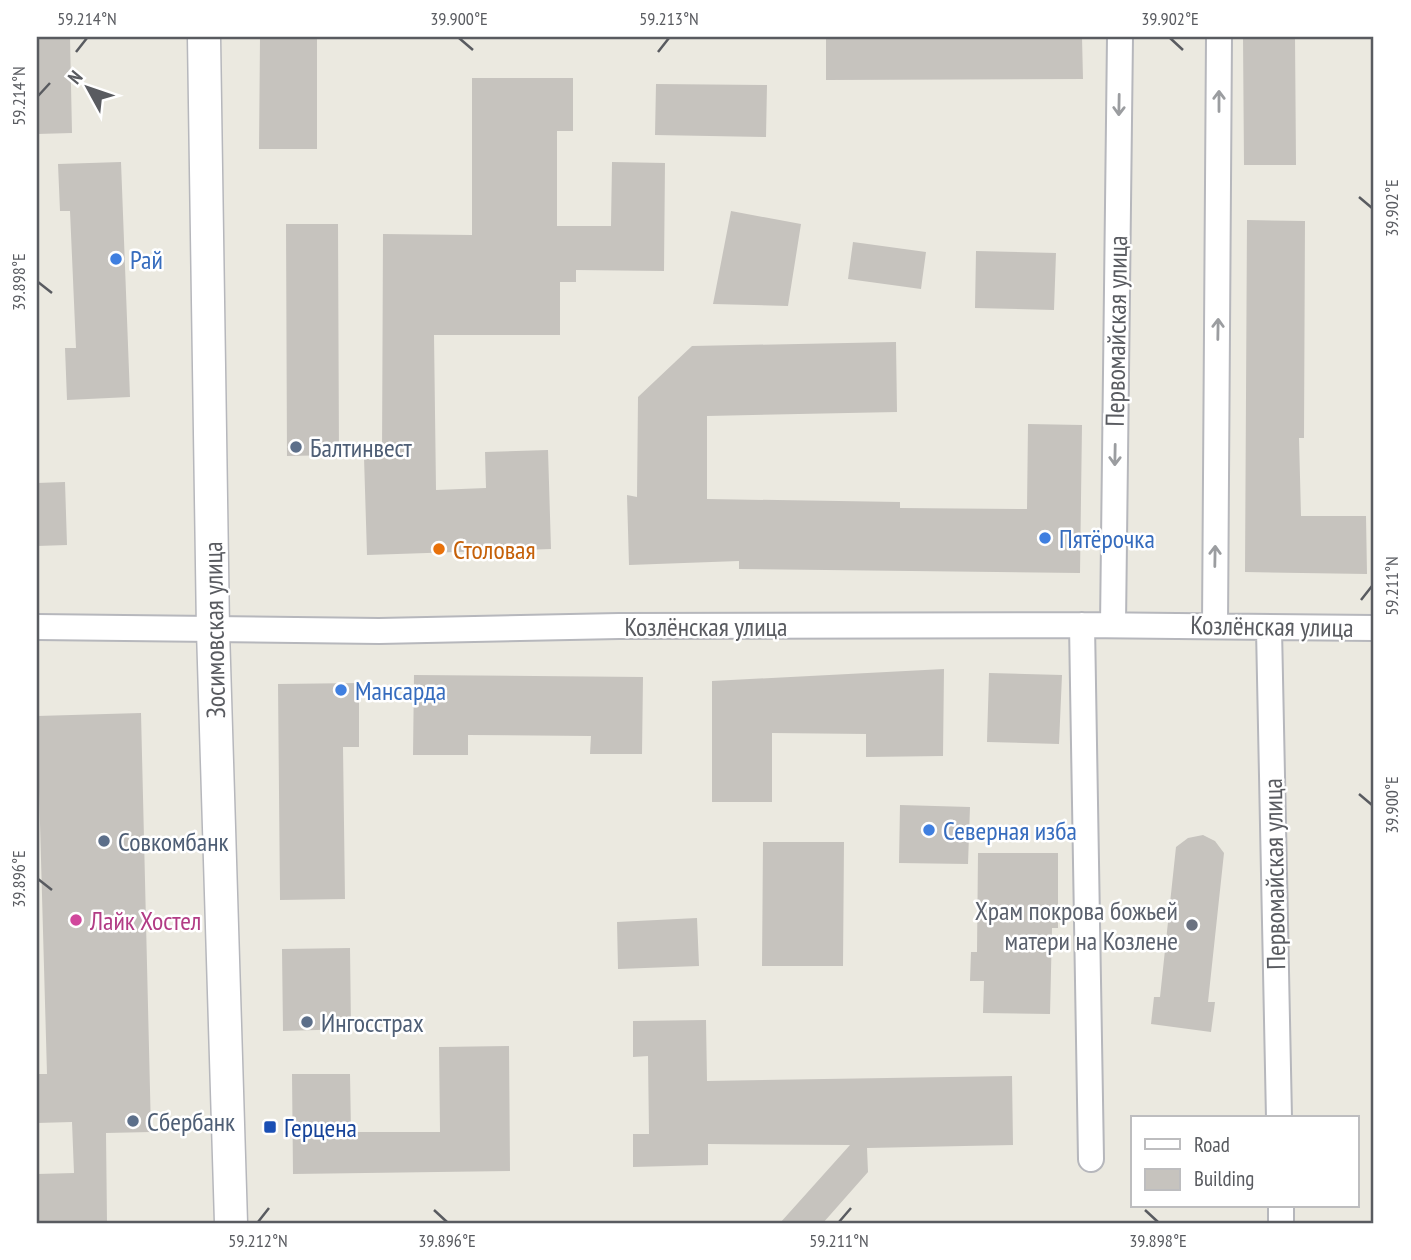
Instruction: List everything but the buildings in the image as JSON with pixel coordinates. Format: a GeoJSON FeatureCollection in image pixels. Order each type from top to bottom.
{"type":"FeatureCollection","features":[{"type":"Feature","properties":{"kind":"street","name":"Зосимовская улица"},"geometry":{"type":"LineString","coordinates":[[204,37],[213,631],[231,1223]]}},
{"type":"Feature","properties":{"kind":"street","name":"Первомайская улица"},"geometry":{"type":"LineString","coordinates":[[1113,625],[1120,37]]}},
{"type":"Feature","properties":{"kind":"street"},"geometry":{"type":"LineString","coordinates":[[1215,625],[1219,37]]}},
{"type":"Feature","properties":{"kind":"street","name":"Козлёнская улица"},"geometry":{"type":"LineString","coordinates":[[37,627],[213,631],[1082,625],[1374,628]]}},
{"type":"Feature","properties":{"kind":"street"},"geometry":{"type":"LineString","coordinates":[[1082,625],[1091,1159]]}},
{"type":"Feature","properties":{"kind":"street","name":"Первомайская улица"},"geometry":{"type":"LineString","coordinates":[[1269,629],[1279,1116]]}},
{"type":"Feature","properties":{"kind":"place","name":"Рай"},"geometry":{"type":"Point","coordinates":[116,259]}},
{"type":"Feature","properties":{"kind":"place","name":"Балтинвест"},"geometry":{"type":"Point","coordinates":[296,447]}},
{"type":"Feature","properties":{"kind":"place","name":"Пятёрочка"},"geometry":{"type":"Point","coordinates":[1045,538]}},
{"type":"Feature","properties":{"kind":"place","name":"Столовая"},"geometry":{"type":"Point","coordinates":[439,549]}},
{"type":"Feature","properties":{"kind":"place","name":"Мансарда"},"geometry":{"type":"Point","coordinates":[341,690]}},
{"type":"Feature","properties":{"kind":"place","name":"Северная изба"},"geometry":{"type":"Point","coordinates":[929,830]}},
{"type":"Feature","properties":{"kind":"place","name":"Совкомбанк"},"geometry":{"type":"Point","coordinates":[104,841]}},
{"type":"Feature","properties":{"kind":"place","name":"Лайк Хостел"},"geometry":{"type":"Point","coordinates":[76,920]}},
{"type":"Feature","properties":{"kind":"place","name":"Храм покрова божьей матери на Козлене"},"geometry":{"type":"Point","coordinates":[1192,925]}},
{"type":"Feature","properties":{"kind":"place","name":"Ингосстрах"},"geometry":{"type":"Point","coordinates":[307,1022]}},
{"type":"Feature","properties":{"kind":"place","name":"Сбербанк"},"geometry":{"type":"Point","coordinates":[133,1121]}},
{"type":"Feature","properties":{"kind":"place","name":"Герцена"},"geometry":{"type":"Point","coordinates":[270,1127]}}]}
